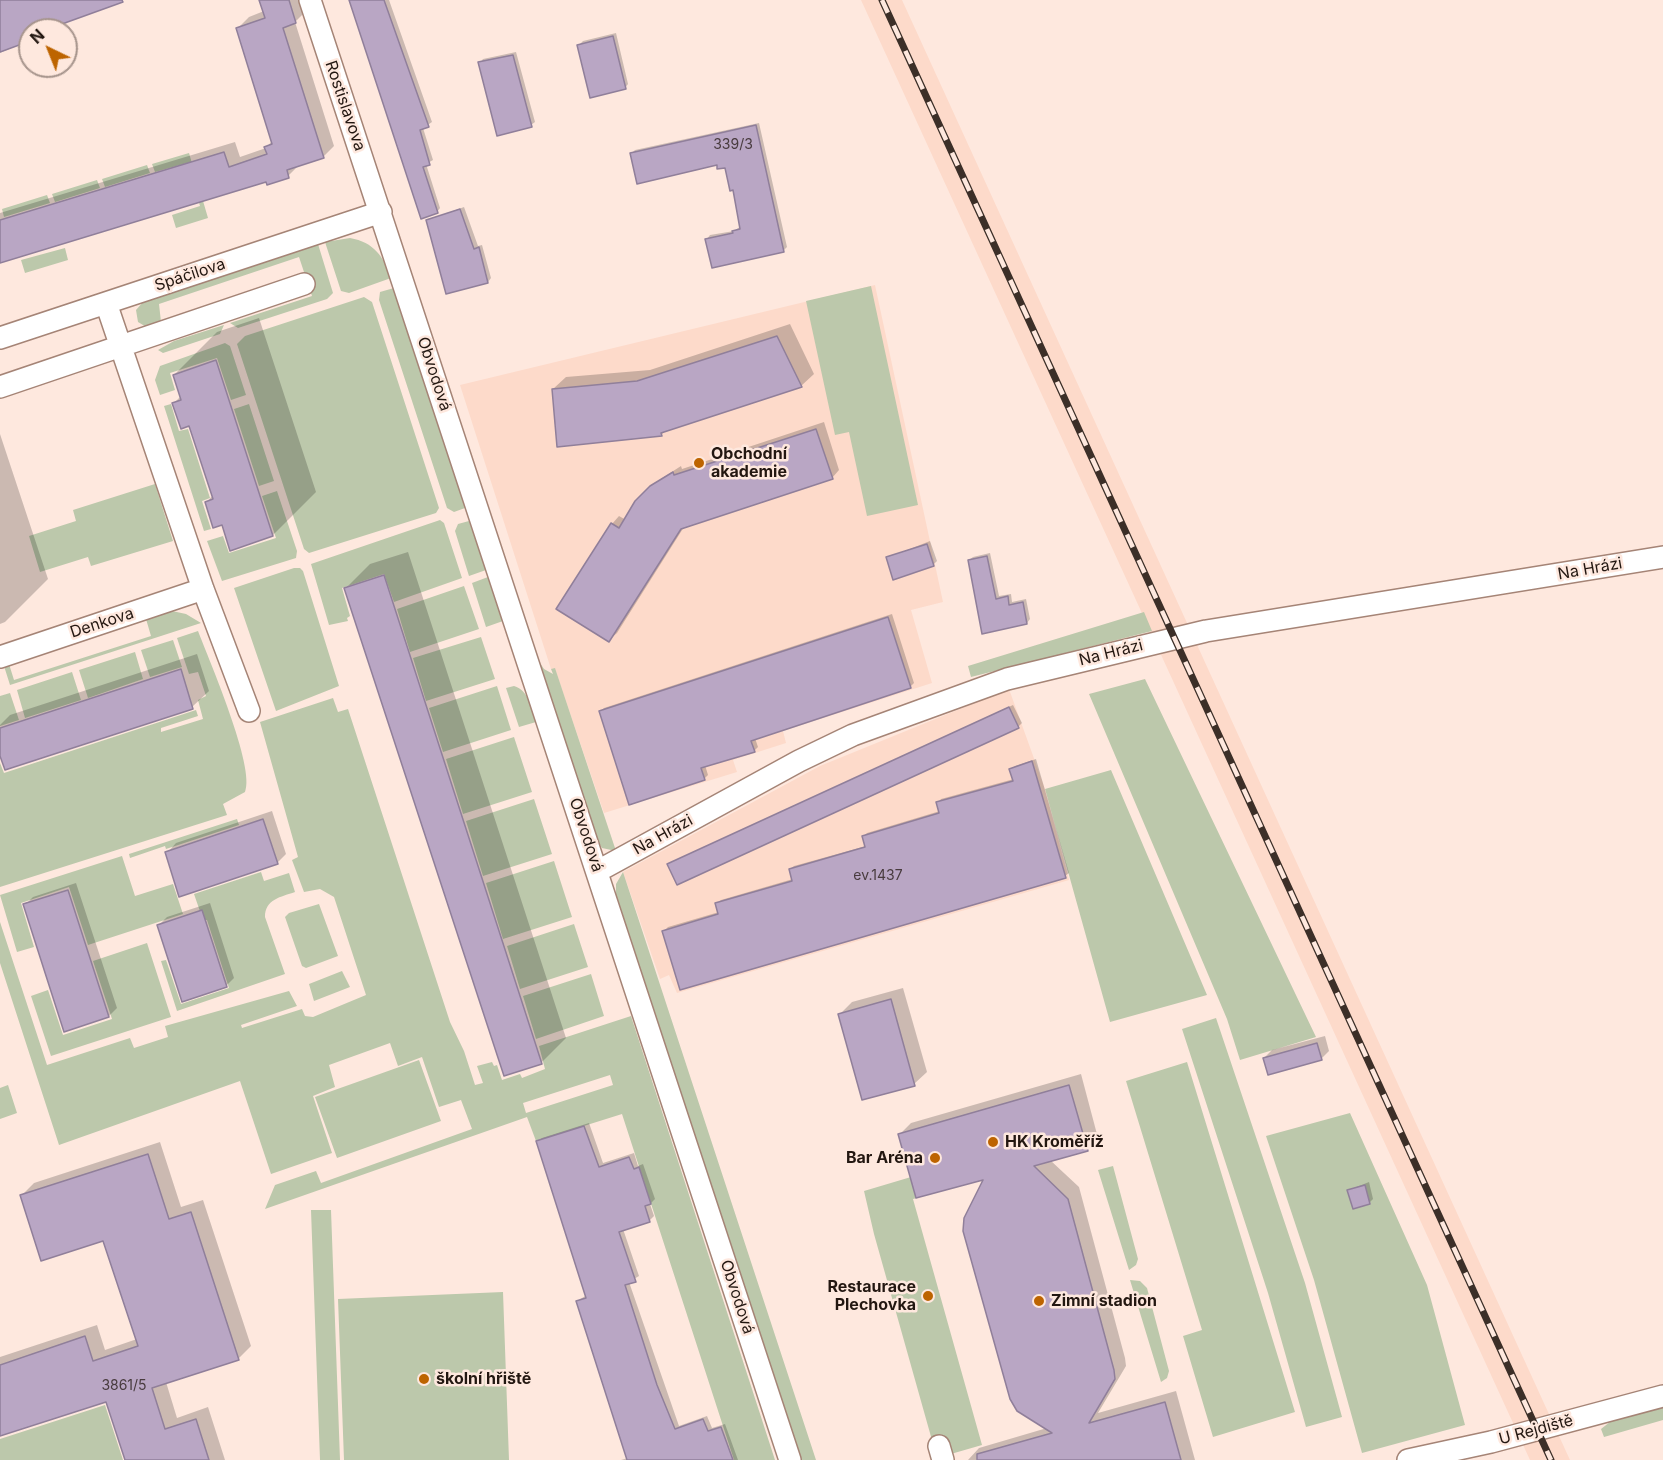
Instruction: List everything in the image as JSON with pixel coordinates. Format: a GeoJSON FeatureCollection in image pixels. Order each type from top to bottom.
{"type":"FeatureCollection","features":[{"type":"Feature","properties":{"kind":"street","name":"Rostislavova"},"geometry":{"type":"LineString","coordinates":[[310,0],[381,212]]}},
{"type":"Feature","properties":{"kind":"street","name":"Spáčilova"},"geometry":{"type":"LineString","coordinates":[[0,338],[381,212]]}},
{"type":"Feature","properties":{"kind":"street","name":"Obvodová"},"geometry":{"type":"LineString","coordinates":[[381,212],[790,1460]]}},
{"type":"Feature","properties":{"kind":"street"},"geometry":{"type":"LineString","coordinates":[[0,387],[304,284]]}},
{"type":"Feature","properties":{"kind":"street"},"geometry":{"type":"LineString","coordinates":[[106,303],[203,589],[249,711]]}},
{"type":"Feature","properties":{"kind":"street","name":"Na Hrázi"},"geometry":{"type":"LineString","coordinates":[[598,871],[799,761],[853,735],[1007,678],[1195,633],[1663,557]]}},
{"type":"Feature","properties":{"kind":"street","name":"Denkova"},"geometry":{"type":"LineString","coordinates":[[0,657],[203,589]]}},
{"type":"Feature","properties":{"kind":"street","name":"U Rejdiště"},"geometry":{"type":"LineString","coordinates":[[1408,1460],[1491,1442],[1663,1396]]}},
{"type":"Feature","properties":{"kind":"shaded area"},"geometry":{"type":"Polygon","coordinates":[[[861,0],[902,0],[1570,1460],[1530,1460],[861,0]]]}},
{"type":"Feature","properties":{"kind":"shaded area","name":"Obchodní akademie"},"geometry":{"type":"Polygon","coordinates":[[[875,285],[943,602],[911,610],[932,683],[783,731],[786,743],[733,760],[737,772],[604,813],[555,669],[551,669],[460,385],[875,285]]]}},
{"type":"Feature","properties":{"kind":"shaded area"},"geometry":{"type":"Polygon","coordinates":[[[1009,689],[1045,789],[1069,880],[677,993],[669,975],[660,979],[623,872],[820,766],[1009,689]]]}},
{"type":"Feature","properties":{"kind":"green space"},"geometry":{"type":"Polygon","coordinates":[[[189,153],[208,218],[176,228],[172,215],[200,206],[187,163],[155,172],[152,164],[189,153]]]}},
{"type":"Feature","properties":{"kind":"green space"},"geometry":{"type":"Polygon","coordinates":[[[147,165],[150,173],[105,187],[102,179],[147,165]]]}},
{"type":"Feature","properties":{"kind":"green space"},"geometry":{"type":"Polygon","coordinates":[[[97,180],[100,188],[55,202],[52,194],[97,180]]]}},
{"type":"Feature","properties":{"kind":"green space"},"geometry":{"type":"Polygon","coordinates":[[[47,195],[50,203],[4,217],[2,209],[47,195]]]}},
{"type":"Feature","properties":{"kind":"green space"},"geometry":{"type":"Polygon","coordinates":[[[350,238],[372,247],[385,263],[391,278],[349,293],[341,291],[325,242],[350,238]]]}},
{"type":"Feature","properties":{"kind":"green space"},"geometry":{"type":"Polygon","coordinates":[[[318,244],[333,293],[327,299],[238,328],[230,323],[312,296],[299,257],[159,304],[161,322],[148,328],[138,322],[136,310],[143,302],[318,244]]]}},
{"type":"Feature","properties":{"kind":"green space"},"geometry":{"type":"Polygon","coordinates":[[[65,248],[68,260],[25,273],[21,260],[65,248]]]}},
{"type":"Feature","properties":{"kind":"green space"},"geometry":{"type":"Polygon","coordinates":[[[871,286],[918,505],[867,516],[849,432],[835,435],[806,301],[871,286]]]}},
{"type":"Feature","properties":{"kind":"green space"},"geometry":{"type":"Polygon","coordinates":[[[394,288],[465,508],[454,512],[447,508],[379,300],[380,292],[394,288]]]}},
{"type":"Feature","properties":{"kind":"green space"},"geometry":{"type":"Polygon","coordinates":[[[364,297],[372,302],[439,508],[436,513],[309,553],[304,549],[237,344],[245,336],[364,297]]]}},
{"type":"Feature","properties":{"kind":"green space"},"geometry":{"type":"Polygon","coordinates":[[[224,325],[220,334],[163,353],[158,350],[174,341],[224,325]]]}},
{"type":"Feature","properties":{"kind":"green space"},"geometry":{"type":"Polygon","coordinates":[[[225,343],[230,346],[246,395],[231,400],[217,358],[170,373],[175,390],[160,395],[155,380],[160,366],[225,343]]]}},
{"type":"Feature","properties":{"kind":"green space"},"geometry":{"type":"Polygon","coordinates":[[[171,404],[179,431],[188,429],[210,498],[202,501],[211,529],[204,531],[164,406],[171,404]]]}},
{"type":"Feature","properties":{"kind":"green space"},"geometry":{"type":"Polygon","coordinates":[[[249,404],[274,481],[259,486],[234,409],[249,404]]]}},
{"type":"Feature","properties":{"kind":"green space"},"geometry":{"type":"Polygon","coordinates":[[[155,484],[173,541],[91,566],[88,557],[40,572],[29,536],[76,521],[73,510],[155,484]]]}},
{"type":"Feature","properties":{"kind":"green space"},"geometry":{"type":"Polygon","coordinates":[[[277,491],[297,551],[296,558],[222,581],[207,541],[223,536],[229,553],[276,538],[262,496],[277,491]]]}},
{"type":"Feature","properties":{"kind":"green space"},"geometry":{"type":"Polygon","coordinates":[[[440,520],[444,523],[462,578],[394,602],[384,574],[342,588],[350,616],[347,618],[348,621],[329,625],[311,564],[440,520]]]}},
{"type":"Feature","properties":{"kind":"green space"},"geometry":{"type":"Polygon","coordinates":[[[469,521],[486,570],[469,576],[455,531],[458,524],[469,521]]]}},
{"type":"Feature","properties":{"kind":"green space"},"geometry":{"type":"Polygon","coordinates":[[[300,568],[303,571],[339,686],[276,711],[234,588],[300,568]]]}},
{"type":"Feature","properties":{"kind":"green space"},"geometry":{"type":"Polygon","coordinates":[[[488,577],[503,621],[486,627],[472,583],[488,577]]]}},
{"type":"Feature","properties":{"kind":"green space"},"geometry":{"type":"Polygon","coordinates":[[[464,586],[479,629],[410,652],[397,609],[464,586]]]}},
{"type":"Feature","properties":{"kind":"green space"},"geometry":{"type":"Polygon","coordinates":[[[172,611],[186,614],[201,623],[10,685],[4,666],[9,664],[14,680],[151,636],[146,619],[172,611]]]}},
{"type":"Feature","properties":{"kind":"green space"},"geometry":{"type":"Polygon","coordinates":[[[1144,612],[1152,631],[971,677],[968,666],[1144,612]]]}},
{"type":"Feature","properties":{"kind":"green space"},"geometry":{"type":"Polygon","coordinates":[[[198,631],[238,738],[247,779],[245,792],[223,804],[227,815],[0,887],[0,763],[4,773],[196,710],[198,716],[161,728],[161,732],[203,719],[198,700],[206,696],[198,672],[189,674],[177,638],[198,631]]]}},
{"type":"Feature","properties":{"kind":"green space"},"geometry":{"type":"Polygon","coordinates":[[[481,637],[495,679],[426,701],[413,658],[481,637]]]}},
{"type":"Feature","properties":{"kind":"green space"},"geometry":{"type":"Polygon","coordinates":[[[173,640],[182,667],[150,677],[141,650],[173,640]]]}},
{"type":"Feature","properties":{"kind":"green space"},"geometry":{"type":"Polygon","coordinates":[[[135,652],[143,679],[88,698],[79,670],[135,652]]]}},
{"type":"Feature","properties":{"kind":"green space"},"geometry":{"type":"Polygon","coordinates":[[[540,663],[544,669],[553,674],[551,669],[555,668],[616,851],[602,848],[598,842],[540,663]]]}},
{"type":"Feature","properties":{"kind":"green space"},"geometry":{"type":"Polygon","coordinates":[[[72,672],[81,700],[25,718],[17,690],[72,672]]]}},
{"type":"Feature","properties":{"kind":"green space"},"geometry":{"type":"Polygon","coordinates":[[[1145,679],[1316,1037],[1240,1060],[1227,1019],[1089,694],[1145,679]]]}},
{"type":"Feature","properties":{"kind":"green space"},"geometry":{"type":"Polygon","coordinates":[[[497,686],[511,730],[443,752],[429,708],[497,686]]]}},
{"type":"Feature","properties":{"kind":"green space"},"geometry":{"type":"Polygon","coordinates":[[[514,686],[523,691],[536,722],[519,727],[506,688],[514,686]]]}},
{"type":"Feature","properties":{"kind":"green space"},"geometry":{"type":"Polygon","coordinates":[[[10,693],[19,720],[0,726],[0,696],[10,693]]]}},
{"type":"Feature","properties":{"kind":"green space"},"geometry":{"type":"Polygon","coordinates":[[[333,698],[338,712],[348,709],[450,1022],[464,1051],[475,1085],[483,1083],[477,1066],[492,1062],[494,1066],[497,1065],[502,1080],[520,1074],[522,1078],[545,1069],[539,1046],[631,1016],[775,1460],[734,1460],[622,1114],[536,1141],[527,1117],[265,1209],[275,1185],[316,1171],[321,1183],[472,1129],[461,1100],[439,1107],[422,1057],[398,1066],[390,1043],[329,1065],[335,1087],[313,1096],[332,1153],[271,1174],[240,1081],[59,1145],[0,963],[0,922],[47,1065],[130,1038],[134,1048],[168,1037],[165,1026],[289,991],[297,1006],[241,1025],[242,1028],[302,1009],[305,1016],[313,1017],[366,995],[334,897],[320,889],[304,892],[292,860],[298,857],[260,722],[333,698]],[[610,1075],[523,1103],[526,1113],[613,1085],[610,1075]]]}},
{"type":"Feature","properties":{"kind":"green space"},"geometry":{"type":"Polygon","coordinates":[[[514,737],[532,792],[463,814],[446,759],[514,737]]]}},
{"type":"Feature","properties":{"kind":"green space"},"geometry":{"type":"Polygon","coordinates":[[[1111,770],[1207,995],[1110,1022],[1045,789],[1111,770]]]}},
{"type":"Feature","properties":{"kind":"green space"},"geometry":{"type":"Polygon","coordinates":[[[534,799],[552,854],[483,876],[466,821],[534,799]]]}},
{"type":"Feature","properties":{"kind":"green space"},"geometry":{"type":"Polygon","coordinates":[[[237,819],[239,825],[166,849],[165,846],[130,858],[129,854],[237,819]]]}},
{"type":"Feature","properties":{"kind":"green space"},"geometry":{"type":"Polygon","coordinates":[[[122,856],[135,896],[173,884],[183,914],[88,945],[69,887],[21,903],[34,947],[17,952],[0,895],[122,856]]]}},
{"type":"Feature","properties":{"kind":"green space"},"geometry":{"type":"Polygon","coordinates":[[[554,861],[572,917],[503,939],[486,883],[554,861]]]}},
{"type":"Feature","properties":{"kind":"green space"},"geometry":{"type":"Polygon","coordinates":[[[261,872],[264,881],[289,873],[295,892],[271,902],[265,917],[285,974],[177,1011],[161,961],[166,960],[181,1004],[229,988],[207,920],[203,920],[194,894],[261,872]]]}},
{"type":"Feature","properties":{"kind":"green space"},"geometry":{"type":"Polygon","coordinates":[[[623,872],[816,1460],[800,1460],[616,896],[616,884],[623,872]]]}},
{"type":"Feature","properties":{"kind":"green space"},"geometry":{"type":"Polygon","coordinates":[[[319,904],[338,956],[306,968],[302,966],[285,917],[289,913],[319,904]]]}},
{"type":"Feature","properties":{"kind":"green space"},"geometry":{"type":"Polygon","coordinates":[[[574,924],[588,967],[520,989],[507,946],[574,924]]]}},
{"type":"Feature","properties":{"kind":"green space"},"geometry":{"type":"Polygon","coordinates":[[[147,943],[171,1017],[51,1056],[31,996],[48,990],[63,1035],[112,1019],[93,961],[147,943]]]}},
{"type":"Feature","properties":{"kind":"green space"},"geometry":{"type":"Polygon","coordinates":[[[342,971],[350,987],[314,1001],[309,984],[342,971]]]}},
{"type":"Feature","properties":{"kind":"green space"},"geometry":{"type":"Polygon","coordinates":[[[591,974],[604,1016],[536,1039],[523,996],[591,974]]]}},
{"type":"Feature","properties":{"kind":"green space"},"geometry":{"type":"Polygon","coordinates":[[[1216,1018],[1305,1283],[1342,1417],[1306,1427],[1268,1293],[1182,1029],[1216,1018]]]}},
{"type":"Feature","properties":{"kind":"green space"},"geometry":{"type":"Polygon","coordinates":[[[419,1060],[441,1121],[337,1158],[315,1097],[419,1060]]]}},
{"type":"Feature","properties":{"kind":"green space"},"geometry":{"type":"Polygon","coordinates":[[[1187,1062],[1295,1412],[1213,1437],[1183,1336],[1202,1330],[1126,1081],[1187,1062]]]}},
{"type":"Feature","properties":{"kind":"green space"},"geometry":{"type":"Polygon","coordinates":[[[8,1085],[17,1113],[0,1119],[0,1088],[8,1085]]]}},
{"type":"Feature","properties":{"kind":"green space"},"geometry":{"type":"Polygon","coordinates":[[[1350,1113],[1427,1285],[1465,1425],[1362,1453],[1314,1280],[1266,1136],[1350,1113]]]}},
{"type":"Feature","properties":{"kind":"green space"},"geometry":{"type":"Polygon","coordinates":[[[1113,1166],[1138,1259],[1136,1265],[1129,1270],[1098,1170],[1113,1166]]]}},
{"type":"Feature","properties":{"kind":"green space"},"geometry":{"type":"Polygon","coordinates":[[[911,1177],[917,1198],[913,1199],[982,1445],[937,1458],[864,1191],[911,1177]]]}},
{"type":"Feature","properties":{"kind":"green space"},"geometry":{"type":"Polygon","coordinates":[[[311,1210],[331,1210],[340,1460],[320,1460],[311,1210]]]}},
{"type":"Feature","properties":{"kind":"green space"},"geometry":{"type":"Polygon","coordinates":[[[1130,1280],[1140,1281],[1147,1288],[1169,1371],[1167,1378],[1161,1382],[1130,1280]]]}},
{"type":"Feature","properties":{"kind":"green space","name":"školní hřiště"},"geometry":{"type":"Polygon","coordinates":[[[503,1292],[509,1460],[344,1460],[338,1299],[503,1292]]]}},
{"type":"Feature","properties":{"kind":"green space"},"geometry":{"type":"Polygon","coordinates":[[[1663,1396],[1663,1420],[1604,1437],[1601,1429],[1633,1404],[1663,1396]]]}},
{"type":"Feature","properties":{"kind":"green space"},"geometry":{"type":"Polygon","coordinates":[[[105,1405],[123,1460],[0,1460],[0,1439],[105,1405]]]}},
{"type":"Feature","properties":{"kind":"building"},"geometry":{"type":"Polygon","coordinates":[[[0,0],[122,0],[123,2],[78,18],[18,18],[18,45],[0,52],[0,0]]]}},
{"type":"Feature","properties":{"kind":"building"},"geometry":{"type":"Polygon","coordinates":[[[259,0],[289,0],[296,23],[283,28],[324,158],[287,170],[289,178],[267,185],[266,182],[0,263],[0,220],[224,152],[229,167],[267,154],[264,147],[272,144],[236,28],[265,18],[259,0]]]}},
{"type":"Feature","properties":{"kind":"building"},"geometry":{"type":"Polygon","coordinates":[[[349,0],[384,0],[429,127],[420,130],[430,165],[423,167],[438,213],[421,219],[349,0]]]}},
{"type":"Feature","properties":{"kind":"building"},"geometry":{"type":"Polygon","coordinates":[[[613,36],[626,89],[590,98],[577,45],[613,36]]]}},
{"type":"Feature","properties":{"kind":"building"},"geometry":{"type":"Polygon","coordinates":[[[513,55],[532,127],[497,136],[478,62],[513,55]]]}},
{"type":"Feature","properties":{"kind":"building"},"geometry":{"type":"Polygon","coordinates":[[[756,125],[784,252],[712,268],[705,239],[733,233],[732,231],[740,229],[733,190],[730,191],[725,168],[717,169],[717,165],[637,184],[630,153],[756,125]]]}},
{"type":"Feature","properties":{"kind":"building"},"geometry":{"type":"Polygon","coordinates":[[[460,209],[474,249],[479,247],[488,283],[446,294],[426,220],[460,209]]]}},
{"type":"Feature","properties":{"kind":"building"},"geometry":{"type":"Polygon","coordinates":[[[777,336],[802,387],[661,433],[662,436],[557,447],[552,389],[637,381],[777,336]]]}},
{"type":"Feature","properties":{"kind":"building"},"geometry":{"type":"Polygon","coordinates":[[[216,360],[273,536],[230,551],[222,525],[213,528],[205,502],[213,499],[189,426],[181,429],[172,403],[181,400],[173,375],[216,360]]]}},
{"type":"Feature","properties":{"kind":"building"},"geometry":{"type":"Polygon","coordinates":[[[816,429],[833,479],[681,529],[609,642],[556,609],[611,523],[619,528],[635,501],[650,486],[673,472],[674,475],[816,429]]]}},
{"type":"Feature","properties":{"kind":"building"},"geometry":{"type":"Polygon","coordinates":[[[927,544],[934,566],[893,580],[886,557],[927,544]]]}},
{"type":"Feature","properties":{"kind":"building"},"geometry":{"type":"Polygon","coordinates":[[[987,556],[996,599],[1008,596],[1009,605],[1023,602],[1027,624],[982,634],[968,560],[987,556]]]}},
{"type":"Feature","properties":{"kind":"building"},"geometry":{"type":"Polygon","coordinates":[[[384,575],[542,1064],[504,1076],[344,588],[384,575]]]}},
{"type":"Feature","properties":{"kind":"building"},"geometry":{"type":"Polygon","coordinates":[[[888,617],[911,688],[751,741],[755,752],[701,768],[705,780],[629,805],[599,711],[888,617]]]}},
{"type":"Feature","properties":{"kind":"building"},"geometry":{"type":"Polygon","coordinates":[[[181,669],[193,709],[5,770],[0,756],[0,728],[181,669]]]}},
{"type":"Feature","properties":{"kind":"building"},"geometry":{"type":"Polygon","coordinates":[[[1009,707],[1019,728],[677,885],[667,864],[1009,707]]]}},
{"type":"Feature","properties":{"kind":"building"},"geometry":{"type":"Polygon","coordinates":[[[1032,761],[1066,878],[680,990],[662,931],[718,914],[715,903],[792,881],[789,869],[865,847],[862,836],[939,813],[936,802],[1013,781],[1009,769],[1032,761]]]}},
{"type":"Feature","properties":{"kind":"building"},"geometry":{"type":"Polygon","coordinates":[[[263,819],[278,864],[179,897],[165,852],[263,819]]]}},
{"type":"Feature","properties":{"kind":"building"},"geometry":{"type":"Polygon","coordinates":[[[68,890],[109,1017],[64,1032],[23,904],[68,890]]]}},
{"type":"Feature","properties":{"kind":"building"},"geometry":{"type":"Polygon","coordinates":[[[202,910],[227,987],[182,1002],[157,925],[202,910]]]}},
{"type":"Feature","properties":{"kind":"building"},"geometry":{"type":"Polygon","coordinates":[[[891,999],[915,1086],[862,1100],[838,1014],[891,999]]]}},
{"type":"Feature","properties":{"kind":"building"},"geometry":{"type":"Polygon","coordinates":[[[1317,1043],[1322,1060],[1268,1075],[1263,1058],[1317,1043]]]}},
{"type":"Feature","properties":{"kind":"building"},"geometry":{"type":"Polygon","coordinates":[[[1069,1085],[1088,1151],[1034,1166],[1068,1199],[1114,1370],[1115,1379],[1089,1423],[1165,1402],[1181,1460],[977,1460],[977,1454],[1052,1433],[1017,1411],[1010,1399],[963,1231],[964,1218],[983,1180],[916,1198],[898,1134],[1069,1085]]]}},
{"type":"Feature","properties":{"kind":"building"},"geometry":{"type":"Polygon","coordinates":[[[584,1126],[599,1167],[629,1157],[634,1169],[639,1167],[651,1204],[645,1206],[650,1222],[619,1232],[636,1282],[625,1285],[657,1385],[675,1429],[703,1419],[708,1431],[721,1427],[733,1460],[627,1460],[576,1301],[586,1298],[536,1141],[584,1126]]]}},
{"type":"Feature","properties":{"kind":"building"},"geometry":{"type":"Polygon","coordinates":[[[148,1154],[169,1219],[191,1212],[239,1360],[152,1388],[165,1429],[196,1419],[209,1460],[125,1460],[106,1402],[0,1436],[0,1365],[85,1336],[93,1361],[138,1346],[103,1241],[41,1261],[20,1195],[148,1154]]]}},
{"type":"Feature","properties":{"kind":"building"},"geometry":{"type":"Polygon","coordinates":[[[1365,1185],[1370,1204],[1353,1209],[1347,1190],[1365,1185]]]}},
{"type":"Feature","properties":{"kind":"railway"},"geometry":{"type":"LineString","coordinates":[[882,0],[1551,1460]]}},
{"type":"Feature","properties":{"kind":"place","name":"Obchodní akademie"},"geometry":{"type":"Point","coordinates":[699,463]}},
{"type":"Feature","properties":{"kind":"place","name":"HK Kroměříž"},"geometry":{"type":"Point","coordinates":[993,1142]}},
{"type":"Feature","properties":{"kind":"place","name":"Bar Aréna"},"geometry":{"type":"Point","coordinates":[935,1158]}},
{"type":"Feature","properties":{"kind":"place","name":"Restaurace Plechovka"},"geometry":{"type":"Point","coordinates":[928,1296]}},
{"type":"Feature","properties":{"kind":"place","name":"Zimní stadion"},"geometry":{"type":"Point","coordinates":[1039,1301]}},
{"type":"Feature","properties":{"kind":"place","name":"školní hřiště"},"geometry":{"type":"Point","coordinates":[424,1379]}}]}
